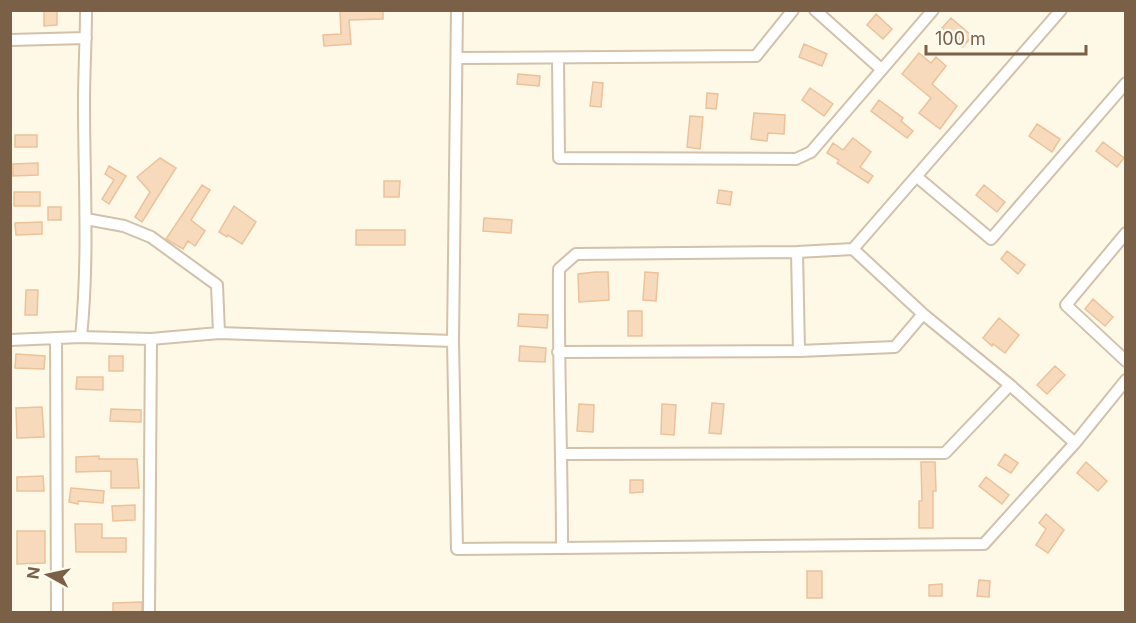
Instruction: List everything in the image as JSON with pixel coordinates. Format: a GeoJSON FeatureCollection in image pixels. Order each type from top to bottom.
{"type":"FeatureCollection","features":[{"type":"Feature","properties":{"kind":"street"},"geometry":{"type":"LineString","coordinates":[[81,337],[84,310],[86,219],[84,101],[86,10]]}},
{"type":"Feature","properties":{"kind":"street"},"geometry":{"type":"LineString","coordinates":[[458,10],[453,341],[457,549],[984,544],[1076,443],[1125,380]]}},
{"type":"Feature","properties":{"kind":"street"},"geometry":{"type":"LineString","coordinates":[[457,58],[756,56],[793,10]]}},
{"type":"Feature","properties":{"kind":"street"},"geometry":{"type":"LineString","coordinates":[[815,10],[881,69]]}},
{"type":"Feature","properties":{"kind":"street"},"geometry":{"type":"LineString","coordinates":[[558,58],[559,158],[796,159],[811,152],[933,10]]}},
{"type":"Feature","properties":{"kind":"street"},"geometry":{"type":"LineString","coordinates":[[562,548],[562,454],[558,352],[559,269],[576,254],[797,252],[853,249],[1061,10]]}},
{"type":"Feature","properties":{"kind":"street"},"geometry":{"type":"LineString","coordinates":[[10,40],[86,38]]}},
{"type":"Feature","properties":{"kind":"street"},"geometry":{"type":"LineString","coordinates":[[917,177],[991,239],[1125,83]]}},
{"type":"Feature","properties":{"kind":"street"},"geometry":{"type":"LineString","coordinates":[[86,219],[124,226],[150,237],[217,285],[219,333]]}},
{"type":"Feature","properties":{"kind":"street"},"geometry":{"type":"LineString","coordinates":[[1125,233],[1066,305],[1125,361]]}},
{"type":"Feature","properties":{"kind":"street"},"geometry":{"type":"LineString","coordinates":[[853,249],[923,314],[1076,443]]}},
{"type":"Feature","properties":{"kind":"street"},"geometry":{"type":"LineString","coordinates":[[797,252],[799,351]]}},
{"type":"Feature","properties":{"kind":"street"},"geometry":{"type":"LineString","coordinates":[[558,352],[799,351],[895,347],[923,314]]}},
{"type":"Feature","properties":{"kind":"street"},"geometry":{"type":"LineString","coordinates":[[10,340],[81,337],[151,339],[219,333],[453,341]]}},
{"type":"Feature","properties":{"kind":"street"},"geometry":{"type":"LineString","coordinates":[[56,339],[57,612]]}},
{"type":"Feature","properties":{"kind":"street"},"geometry":{"type":"LineString","coordinates":[[149,612],[151,339]]}},
{"type":"Feature","properties":{"kind":"street"},"geometry":{"type":"LineString","coordinates":[[562,454],[945,453],[1010,385]]}},
{"type":"Feature","properties":{"kind":"building"},"geometry":{"type":"Polygon","coordinates":[[[44,10],[57,10],[57,25],[44,26],[44,10]]]}},
{"type":"Feature","properties":{"kind":"building"},"geometry":{"type":"Polygon","coordinates":[[[340,10],[383,10],[383,19],[349,20],[351,44],[324,46],[323,35],[341,34],[340,10]]]}},
{"type":"Feature","properties":{"kind":"building"},"geometry":{"type":"Polygon","coordinates":[[[876,14],[892,29],[883,39],[867,25],[876,14]]]}},
{"type":"Feature","properties":{"kind":"building"},"geometry":{"type":"Polygon","coordinates":[[[951,18],[972,36],[963,47],[942,28],[951,18]]]}},
{"type":"Feature","properties":{"kind":"building"},"geometry":{"type":"Polygon","coordinates":[[[804,44],[827,54],[822,66],[799,57],[804,44]]]}},
{"type":"Feature","properties":{"kind":"building"},"geometry":{"type":"Polygon","coordinates":[[[919,53],[931,63],[936,57],[946,66],[932,84],[957,106],[940,129],[919,113],[931,98],[902,74],[919,53]]]}},
{"type":"Feature","properties":{"kind":"building"},"geometry":{"type":"Polygon","coordinates":[[[518,74],[540,76],[539,86],[517,84],[518,74]]]}},
{"type":"Feature","properties":{"kind":"building"},"geometry":{"type":"Polygon","coordinates":[[[593,82],[603,83],[601,107],[590,106],[593,82]]]}},
{"type":"Feature","properties":{"kind":"building"},"geometry":{"type":"Polygon","coordinates":[[[810,88],[833,104],[824,116],[802,100],[810,88]]]}},
{"type":"Feature","properties":{"kind":"building"},"geometry":{"type":"Polygon","coordinates":[[[707,93],[718,94],[716,109],[706,108],[707,93]]]}},
{"type":"Feature","properties":{"kind":"building"},"geometry":{"type":"Polygon","coordinates":[[[879,100],[903,118],[901,121],[913,131],[907,138],[871,111],[879,100]]]}},
{"type":"Feature","properties":{"kind":"building"},"geometry":{"type":"Polygon","coordinates":[[[754,113],[785,115],[784,134],[768,133],[767,141],[751,139],[754,113]]]}},
{"type":"Feature","properties":{"kind":"building"},"geometry":{"type":"Polygon","coordinates":[[[690,116],[703,117],[700,149],[687,147],[690,116]]]}},
{"type":"Feature","properties":{"kind":"building"},"geometry":{"type":"Polygon","coordinates":[[[1037,124],[1060,139],[1052,152],[1029,136],[1037,124]]]}},
{"type":"Feature","properties":{"kind":"building"},"geometry":{"type":"Polygon","coordinates":[[[15,135],[37,135],[37,147],[15,147],[15,135]]]}},
{"type":"Feature","properties":{"kind":"building"},"geometry":{"type":"Polygon","coordinates":[[[853,138],[871,152],[860,167],[873,176],[868,183],[837,163],[839,160],[827,153],[833,143],[843,150],[853,138]]]}},
{"type":"Feature","properties":{"kind":"building"},"geometry":{"type":"Polygon","coordinates":[[[1103,142],[1124,158],[1117,167],[1096,151],[1103,142]]]}},
{"type":"Feature","properties":{"kind":"building"},"geometry":{"type":"Polygon","coordinates":[[[160,158],[176,168],[142,222],[135,217],[150,192],[137,177],[160,158]]]}},
{"type":"Feature","properties":{"kind":"building"},"geometry":{"type":"Polygon","coordinates":[[[38,163],[38,175],[13,176],[13,164],[38,163]]]}},
{"type":"Feature","properties":{"kind":"building"},"geometry":{"type":"Polygon","coordinates":[[[109,166],[126,176],[109,204],[102,199],[114,180],[105,174],[109,166]]]}},
{"type":"Feature","properties":{"kind":"building"},"geometry":{"type":"Polygon","coordinates":[[[384,181],[400,181],[399,197],[384,197],[384,181]]]}},
{"type":"Feature","properties":{"kind":"building"},"geometry":{"type":"Polygon","coordinates":[[[202,185],[210,190],[191,220],[205,231],[195,246],[188,241],[183,249],[166,239],[202,185]]]}},
{"type":"Feature","properties":{"kind":"building"},"geometry":{"type":"Polygon","coordinates":[[[984,185],[1005,202],[997,212],[976,195],[984,185]]]}},
{"type":"Feature","properties":{"kind":"building"},"geometry":{"type":"Polygon","coordinates":[[[719,190],[732,192],[730,205],[717,203],[719,190]]]}},
{"type":"Feature","properties":{"kind":"building"},"geometry":{"type":"Polygon","coordinates":[[[14,192],[40,192],[40,206],[14,206],[14,192]]]}},
{"type":"Feature","properties":{"kind":"building"},"geometry":{"type":"Polygon","coordinates":[[[234,206],[256,222],[242,244],[219,232],[234,206]]]}},
{"type":"Feature","properties":{"kind":"building"},"geometry":{"type":"Polygon","coordinates":[[[48,207],[61,207],[61,220],[48,220],[48,207]]]}},
{"type":"Feature","properties":{"kind":"building"},"geometry":{"type":"Polygon","coordinates":[[[484,218],[512,220],[511,233],[483,231],[484,218]]]}},
{"type":"Feature","properties":{"kind":"building"},"geometry":{"type":"Polygon","coordinates":[[[42,222],[42,234],[16,235],[15,223],[42,222]]]}},
{"type":"Feature","properties":{"kind":"building"},"geometry":{"type":"Polygon","coordinates":[[[356,230],[405,230],[405,245],[356,245],[356,230]]]}},
{"type":"Feature","properties":{"kind":"building"},"geometry":{"type":"Polygon","coordinates":[[[1007,251],[1025,265],[1018,274],[1001,259],[1007,251]]]}},
{"type":"Feature","properties":{"kind":"building"},"geometry":{"type":"Polygon","coordinates":[[[608,272],[609,300],[579,302],[578,274],[608,272]]]}},
{"type":"Feature","properties":{"kind":"building"},"geometry":{"type":"Polygon","coordinates":[[[645,272],[658,273],[656,301],[643,300],[645,272]]]}},
{"type":"Feature","properties":{"kind":"building"},"geometry":{"type":"Polygon","coordinates":[[[26,290],[38,290],[37,315],[25,315],[26,290]]]}},
{"type":"Feature","properties":{"kind":"building"},"geometry":{"type":"Polygon","coordinates":[[[1093,299],[1113,317],[1105,326],[1085,309],[1093,299]]]}},
{"type":"Feature","properties":{"kind":"building"},"geometry":{"type":"Polygon","coordinates":[[[628,311],[642,311],[642,336],[628,336],[628,311]]]}},
{"type":"Feature","properties":{"kind":"building"},"geometry":{"type":"Polygon","coordinates":[[[519,314],[548,315],[547,328],[518,326],[519,314]]]}},
{"type":"Feature","properties":{"kind":"building"},"geometry":{"type":"Polygon","coordinates":[[[999,318],[1019,335],[1005,353],[983,338],[999,318]]]}},
{"type":"Feature","properties":{"kind":"building"},"geometry":{"type":"Polygon","coordinates":[[[520,346],[546,348],[545,362],[519,361],[520,346]]]}},
{"type":"Feature","properties":{"kind":"building"},"geometry":{"type":"Polygon","coordinates":[[[16,354],[45,356],[44,369],[15,368],[16,354]]]}},
{"type":"Feature","properties":{"kind":"building"},"geometry":{"type":"Polygon","coordinates":[[[109,356],[123,356],[123,371],[109,371],[109,356]]]}},
{"type":"Feature","properties":{"kind":"building"},"geometry":{"type":"Polygon","coordinates":[[[1055,366],[1065,375],[1047,394],[1037,385],[1055,366]]]}},
{"type":"Feature","properties":{"kind":"building"},"geometry":{"type":"Polygon","coordinates":[[[77,377],[103,377],[103,390],[76,389],[77,377]]]}},
{"type":"Feature","properties":{"kind":"building"},"geometry":{"type":"Polygon","coordinates":[[[712,403],[724,404],[721,434],[709,433],[712,403]]]}},
{"type":"Feature","properties":{"kind":"building"},"geometry":{"type":"Polygon","coordinates":[[[579,404],[594,405],[593,432],[577,431],[579,404]]]}},
{"type":"Feature","properties":{"kind":"building"},"geometry":{"type":"Polygon","coordinates":[[[662,404],[676,405],[674,435],[661,434],[662,404]]]}},
{"type":"Feature","properties":{"kind":"building"},"geometry":{"type":"Polygon","coordinates":[[[42,407],[44,437],[17,438],[16,408],[42,407]]]}},
{"type":"Feature","properties":{"kind":"building"},"geometry":{"type":"Polygon","coordinates":[[[111,409],[141,410],[141,422],[110,421],[111,409]]]}},
{"type":"Feature","properties":{"kind":"building"},"geometry":{"type":"Polygon","coordinates":[[[1005,454],[1018,463],[1011,473],[998,465],[1005,454]]]}},
{"type":"Feature","properties":{"kind":"building"},"geometry":{"type":"Polygon","coordinates":[[[99,456],[99,459],[137,459],[139,488],[111,488],[111,471],[76,472],[76,457],[99,456]]]}},
{"type":"Feature","properties":{"kind":"building"},"geometry":{"type":"Polygon","coordinates":[[[921,462],[935,462],[936,491],[933,491],[933,528],[919,528],[919,501],[922,501],[921,462]]]}},
{"type":"Feature","properties":{"kind":"building"},"geometry":{"type":"Polygon","coordinates":[[[1086,462],[1107,481],[1098,491],[1077,473],[1086,462]]]}},
{"type":"Feature","properties":{"kind":"building"},"geometry":{"type":"Polygon","coordinates":[[[43,476],[44,491],[17,491],[17,477],[43,476]]]}},
{"type":"Feature","properties":{"kind":"building"},"geometry":{"type":"Polygon","coordinates":[[[986,477],[1009,495],[1002,504],[979,486],[986,477]]]}},
{"type":"Feature","properties":{"kind":"building"},"geometry":{"type":"Polygon","coordinates":[[[630,480],[643,480],[643,492],[630,493],[630,480]]]}},
{"type":"Feature","properties":{"kind":"building"},"geometry":{"type":"Polygon","coordinates":[[[71,488],[104,491],[103,503],[69,502],[71,488]]]}},
{"type":"Feature","properties":{"kind":"building"},"geometry":{"type":"Polygon","coordinates":[[[135,505],[135,520],[113,521],[112,506],[135,505]]]}},
{"type":"Feature","properties":{"kind":"building"},"geometry":{"type":"Polygon","coordinates":[[[1046,514],[1064,530],[1048,553],[1036,545],[1046,529],[1039,523],[1046,514]]]}},
{"type":"Feature","properties":{"kind":"building"},"geometry":{"type":"Polygon","coordinates":[[[75,524],[102,524],[102,538],[126,538],[126,552],[76,552],[75,524]]]}},
{"type":"Feature","properties":{"kind":"building"},"geometry":{"type":"Polygon","coordinates":[[[17,531],[45,531],[45,563],[17,564],[17,531]]]}},
{"type":"Feature","properties":{"kind":"building"},"geometry":{"type":"Polygon","coordinates":[[[807,571],[822,571],[822,598],[807,598],[807,571]]]}},
{"type":"Feature","properties":{"kind":"building"},"geometry":{"type":"Polygon","coordinates":[[[979,580],[990,581],[989,597],[977,596],[979,580]]]}},
{"type":"Feature","properties":{"kind":"building"},"geometry":{"type":"Polygon","coordinates":[[[942,584],[942,596],[929,596],[929,585],[942,584]]]}},
{"type":"Feature","properties":{"kind":"building"},"geometry":{"type":"Polygon","coordinates":[[[142,602],[142,612],[113,612],[113,603],[142,602]]]}}]}
